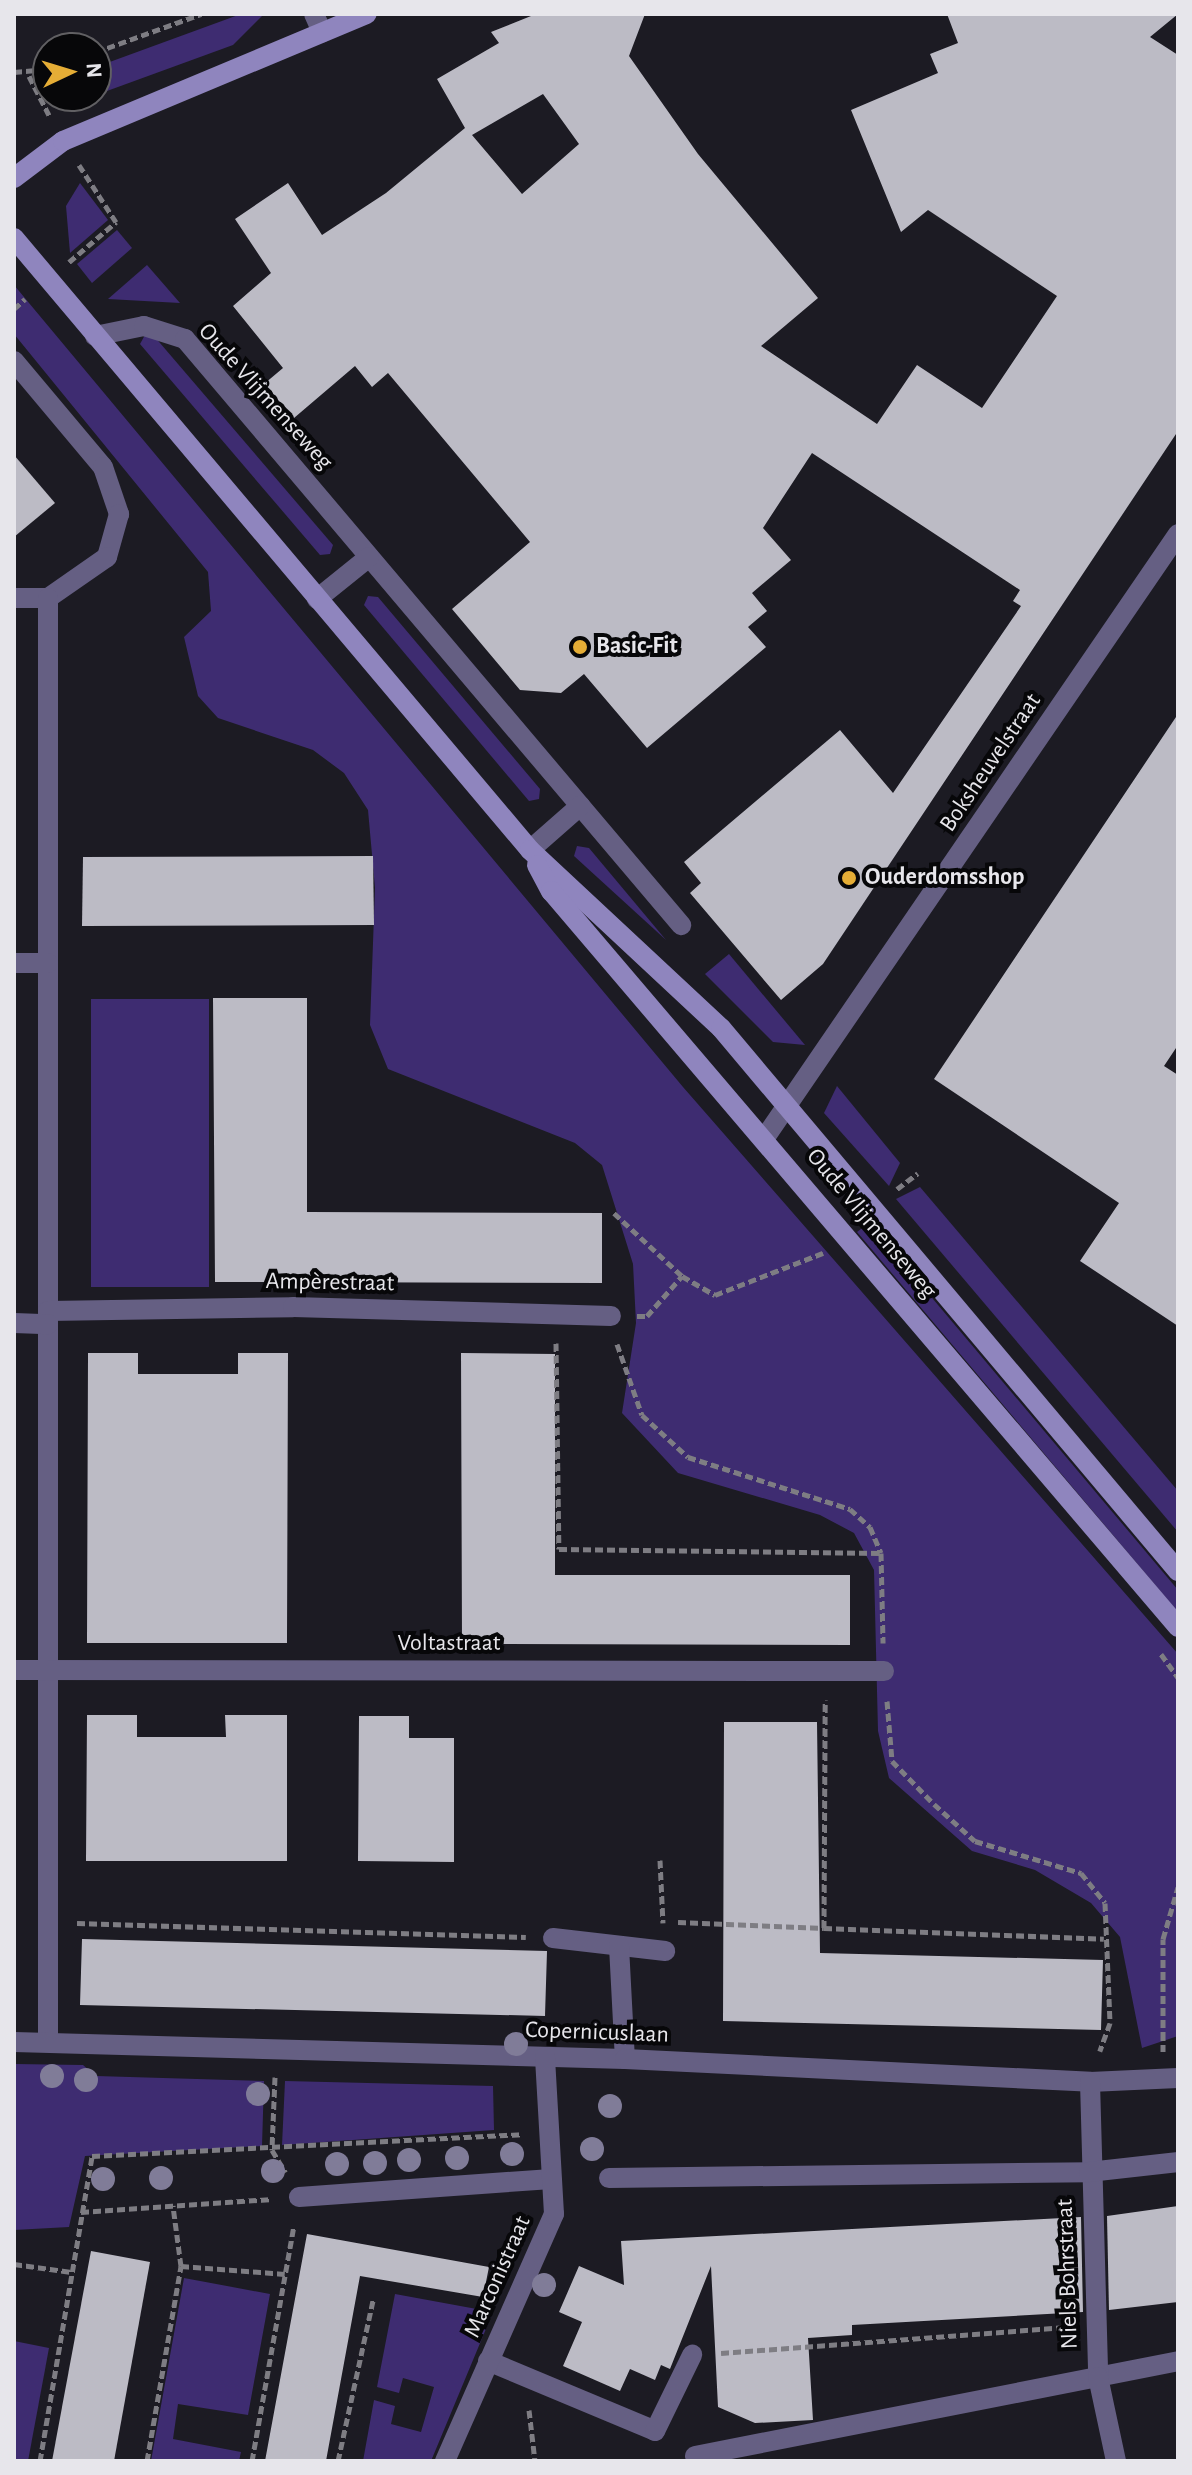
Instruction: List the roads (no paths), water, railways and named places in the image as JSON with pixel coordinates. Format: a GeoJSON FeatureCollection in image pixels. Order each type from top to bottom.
{"type":"FeatureCollection","features":[{"type":"Feature","properties":{"kind":"street"},"geometry":{"type":"LineString","coordinates":[[14,178],[63,141],[318,23],[366,14]]}},
{"type":"Feature","properties":{"kind":"street","name":"Oude Vlijmenseweg"},"geometry":{"type":"LineString","coordinates":[[14,238],[530,850],[721,1028],[1178,1571]]}},
{"type":"Feature","properties":{"kind":"street","name":"Oude Vlijmenseweg"},"geometry":{"type":"LineString","coordinates":[[95,336],[144,326],[185,339],[681,925]]}},
{"type":"Feature","properties":{"kind":"street"},"geometry":{"type":"LineString","coordinates":[[14,361],[103,467],[119,514],[107,557],[48,598],[14,598]]}},
{"type":"Feature","properties":{"kind":"street","name":"Boksheuvelstraat"},"geometry":{"type":"LineString","coordinates":[[764,1139],[1178,534]]}},
{"type":"Feature","properties":{"kind":"street"},"geometry":{"type":"LineString","coordinates":[[317,599],[369,557]]}},
{"type":"Feature","properties":{"kind":"street"},"geometry":{"type":"LineString","coordinates":[[48,598],[48,2042]]}},
{"type":"Feature","properties":{"kind":"street"},"geometry":{"type":"LineString","coordinates":[[530,850],[580,806]]}},
{"type":"Feature","properties":{"kind":"street","name":"Oude Vlijmenseweg"},"geometry":{"type":"LineString","coordinates":[[530,850],[551,891],[1178,1627]]}},
{"type":"Feature","properties":{"kind":"street"},"geometry":{"type":"LineString","coordinates":[[14,963],[48,963]]}},
{"type":"Feature","properties":{"kind":"street","name":"Ampèrestraat"},"geometry":{"type":"LineString","coordinates":[[14,1323],[48,1317],[611,1316]]}},
{"type":"Feature","properties":{"kind":"street","name":"Voltastraat"},"geometry":{"type":"LineString","coordinates":[[14,1670],[884,1671]]}},
{"type":"Feature","properties":{"kind":"street"},"geometry":{"type":"LineString","coordinates":[[553,1938],[665,1951]]}},
{"type":"Feature","properties":{"kind":"street"},"geometry":{"type":"LineString","coordinates":[[619,1946],[625,2059]]}},
{"type":"Feature","properties":{"kind":"street","name":"Copernicuslaan"},"geometry":{"type":"LineString","coordinates":[[14,2042],[625,2059],[1090,2082],[1172,2079]]}},
{"type":"Feature","properties":{"kind":"street","name":"Marconistraat"},"geometry":{"type":"LineString","coordinates":[[445,2461],[554,2214],[545,2057]]}},
{"type":"Feature","properties":{"kind":"street","name":"Niels Bohrstraat"},"geometry":{"type":"LineString","coordinates":[[1090,2082],[1089,2172],[1098,2377],[1116,2461]]}},
{"type":"Feature","properties":{"kind":"street"},"geometry":{"type":"LineString","coordinates":[[609,2178],[1089,2172],[1178,2162]]}},
{"type":"Feature","properties":{"kind":"street"},"geometry":{"type":"LineString","coordinates":[[299,2197],[551,2179]]}},
{"type":"Feature","properties":{"kind":"street"},"geometry":{"type":"LineString","coordinates":[[488,2361],[655,2431],[692,2355]]}},
{"type":"Feature","properties":{"kind":"street"},"geometry":{"type":"LineString","coordinates":[[695,2456],[1178,2361]]}},
{"type":"Feature","properties":{"kind":"place","name":"Basic-Fit"},"geometry":{"type":"Point","coordinates":[580,647]}},
{"type":"Feature","properties":{"kind":"place","name":"Ouderdomsshop"},"geometry":{"type":"Point","coordinates":[849,878]}}]}
